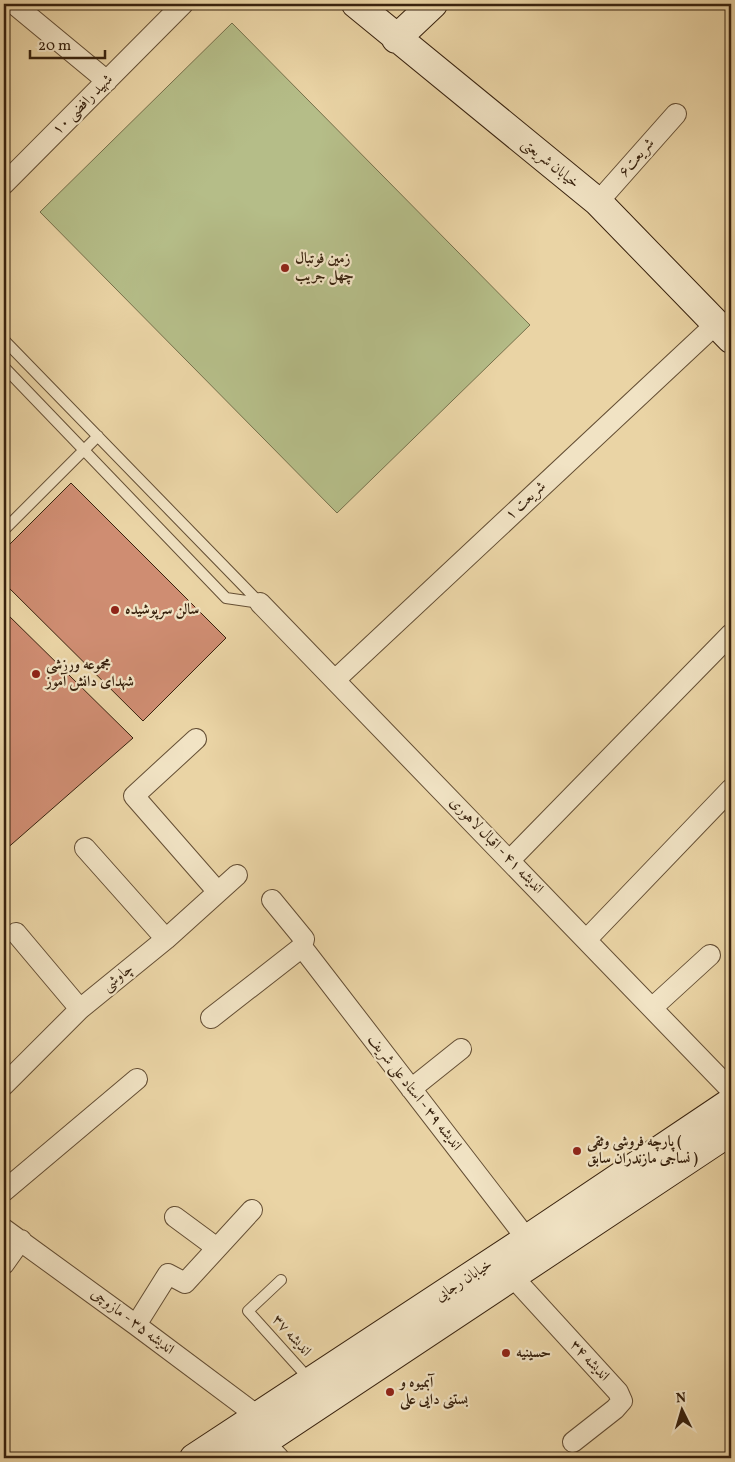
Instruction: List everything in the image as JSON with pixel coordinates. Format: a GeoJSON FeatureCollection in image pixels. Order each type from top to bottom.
{"type":"FeatureCollection","features":[{"type":"Feature","properties":{"kind":"main road","name":"خیابان شریعتی"},"geometry":{"type":"LineString","coordinates":[[356,4],[396,39],[598,202],[724,331]]}},
{"type":"Feature","properties":{"kind":"main road"},"geometry":{"type":"LineString","coordinates":[[396,39],[433,4]]}},
{"type":"Feature","properties":{"kind":"main road","name":"خیابان رجایی"},"geometry":{"type":"LineString","coordinates":[[194,1458],[267,1439],[312,1382],[731,1102]]}},
{"type":"Feature","properties":{"kind":"main road","name":"خیابان رجایی"},"geometry":{"type":"LineString","coordinates":[[238,1458],[731,1131]]}},
{"type":"Feature","properties":{"kind":"street"},"geometry":{"type":"LineString","coordinates":[[14,4],[107,81]]}},
{"type":"Feature","properties":{"kind":"street","name":"شهید رافضی ۱۰"},"geometry":{"type":"LineString","coordinates":[[4,184],[183,4]]}},
{"type":"Feature","properties":{"kind":"street","name":"شریعت۶"},"geometry":{"type":"LineString","coordinates":[[598,202],[676,114]]}},
{"type":"Feature","properties":{"kind":"street","name":"شریعت ۱"},"geometry":{"type":"LineString","coordinates":[[336,680],[724,331]]}},
{"type":"Feature","properties":{"kind":"street","name":"اندیشه ۴۱ - اقبال لاهوری"},"geometry":{"type":"LineString","coordinates":[[260,602],[731,1090]]}},
{"type":"Feature","properties":{"kind":"street"},"geometry":{"type":"LineString","coordinates":[[510,860],[731,634]]}},
{"type":"Feature","properties":{"kind":"street"},"geometry":{"type":"LineString","coordinates":[[196,739],[134,796],[218,892]]}},
{"type":"Feature","properties":{"kind":"street"},"geometry":{"type":"LineString","coordinates":[[586,940],[731,789]]}},
{"type":"Feature","properties":{"kind":"street"},"geometry":{"type":"LineString","coordinates":[[85,848],[166,939]]}},
{"type":"Feature","properties":{"kind":"street","name":"چاوشی"},"geometry":{"type":"LineString","coordinates":[[4,1086],[80,1009],[166,939],[237,875]]}},
{"type":"Feature","properties":{"kind":"street","name":"اندیشه ۳۹ - استاد علی شریف"},"geometry":{"type":"LineString","coordinates":[[272,900],[304,939],[302,947],[527,1239]]}},
{"type":"Feature","properties":{"kind":"street"},"geometry":{"type":"LineString","coordinates":[[16,933],[80,1009]]}},
{"type":"Feature","properties":{"kind":"street"},"geometry":{"type":"LineString","coordinates":[[211,1018],[302,947]]}},
{"type":"Feature","properties":{"kind":"street"},"geometry":{"type":"LineString","coordinates":[[652,1008],[710,955]]}},
{"type":"Feature","properties":{"kind":"street"},"geometry":{"type":"LineString","coordinates":[[411,1089],[461,1049]]}},
{"type":"Feature","properties":{"kind":"street"},"geometry":{"type":"LineString","coordinates":[[4,1191],[137,1079]]}},
{"type":"Feature","properties":{"kind":"street"},"geometry":{"type":"LineString","coordinates":[[136,1325],[168,1274],[185,1283],[252,1210]]}},
{"type":"Feature","properties":{"kind":"street"},"geometry":{"type":"LineString","coordinates":[[175,1217],[217,1248]]}},
{"type":"Feature","properties":{"kind":"street","name":"اندیشه ۳۵ - مازوچی"},"geometry":{"type":"LineString","coordinates":[[4,1229],[136,1325],[267,1439]]}},
{"type":"Feature","properties":{"kind":"street"},"geometry":{"type":"LineString","coordinates":[[4,1264],[21,1240]]}},
{"type":"Feature","properties":{"kind":"street","name":"اندیشه ۳۴"},"geometry":{"type":"LineString","coordinates":[[512,1276],[618,1392],[622,1401],[615,1409],[573,1442]]}},
{"type":"Feature","properties":{"kind":"lane"},"geometry":{"type":"LineString","coordinates":[[4,340],[260,602]]}},
{"type":"Feature","properties":{"kind":"lane"},"geometry":{"type":"LineString","coordinates":[[4,367],[226,598],[260,602]]}},
{"type":"Feature","properties":{"kind":"lane"},"geometry":{"type":"LineString","coordinates":[[4,530],[98,436]]}},
{"type":"Feature","properties":{"kind":"lane","name":"اندیشه ۳۷"},"geometry":{"type":"LineString","coordinates":[[281,1280],[248,1311],[312,1382]]}},
{"type":"Feature","properties":{"kind":"green space","name":"زمین فوتبال چهل جریب"},"geometry":{"type":"Polygon","coordinates":[[[232,23],[530,325],[337,513],[40,212],[232,23]]]}},
{"type":"Feature","properties":{"kind":"building","name":"سالن سرپوشیده"},"geometry":{"type":"Polygon","coordinates":[[[71,483],[226,638],[143,721],[4,583],[4,550],[71,483]]]}},
{"type":"Feature","properties":{"kind":"building","name":"مجموعه ورزشی شهدای دانش آموز"},"geometry":{"type":"Polygon","coordinates":[[[4,611],[133,738],[4,851],[4,611]]]}},
{"type":"Feature","properties":{"kind":"place","name":"زمین فوتبال چهل جریب"},"geometry":{"type":"Point","coordinates":[285,268]}},
{"type":"Feature","properties":{"kind":"place","name":"سالن سرپوشیده"},"geometry":{"type":"Point","coordinates":[115,610]}},
{"type":"Feature","properties":{"kind":"place","name":"مجموعه ورزشی شهدای دانش آموز"},"geometry":{"type":"Point","coordinates":[36,674]}},
{"type":"Feature","properties":{"kind":"place","name":"پارچه فروشی وثقی ( نساجی مازندران سابق )"},"geometry":{"type":"Point","coordinates":[577,1151]}},
{"type":"Feature","properties":{"kind":"place","name":"حسینیه"},"geometry":{"type":"Point","coordinates":[506,1353]}},
{"type":"Feature","properties":{"kind":"place","name":"آبمیوه و بستنی دایی علی"},"geometry":{"type":"Point","coordinates":[390,1392]}}]}
